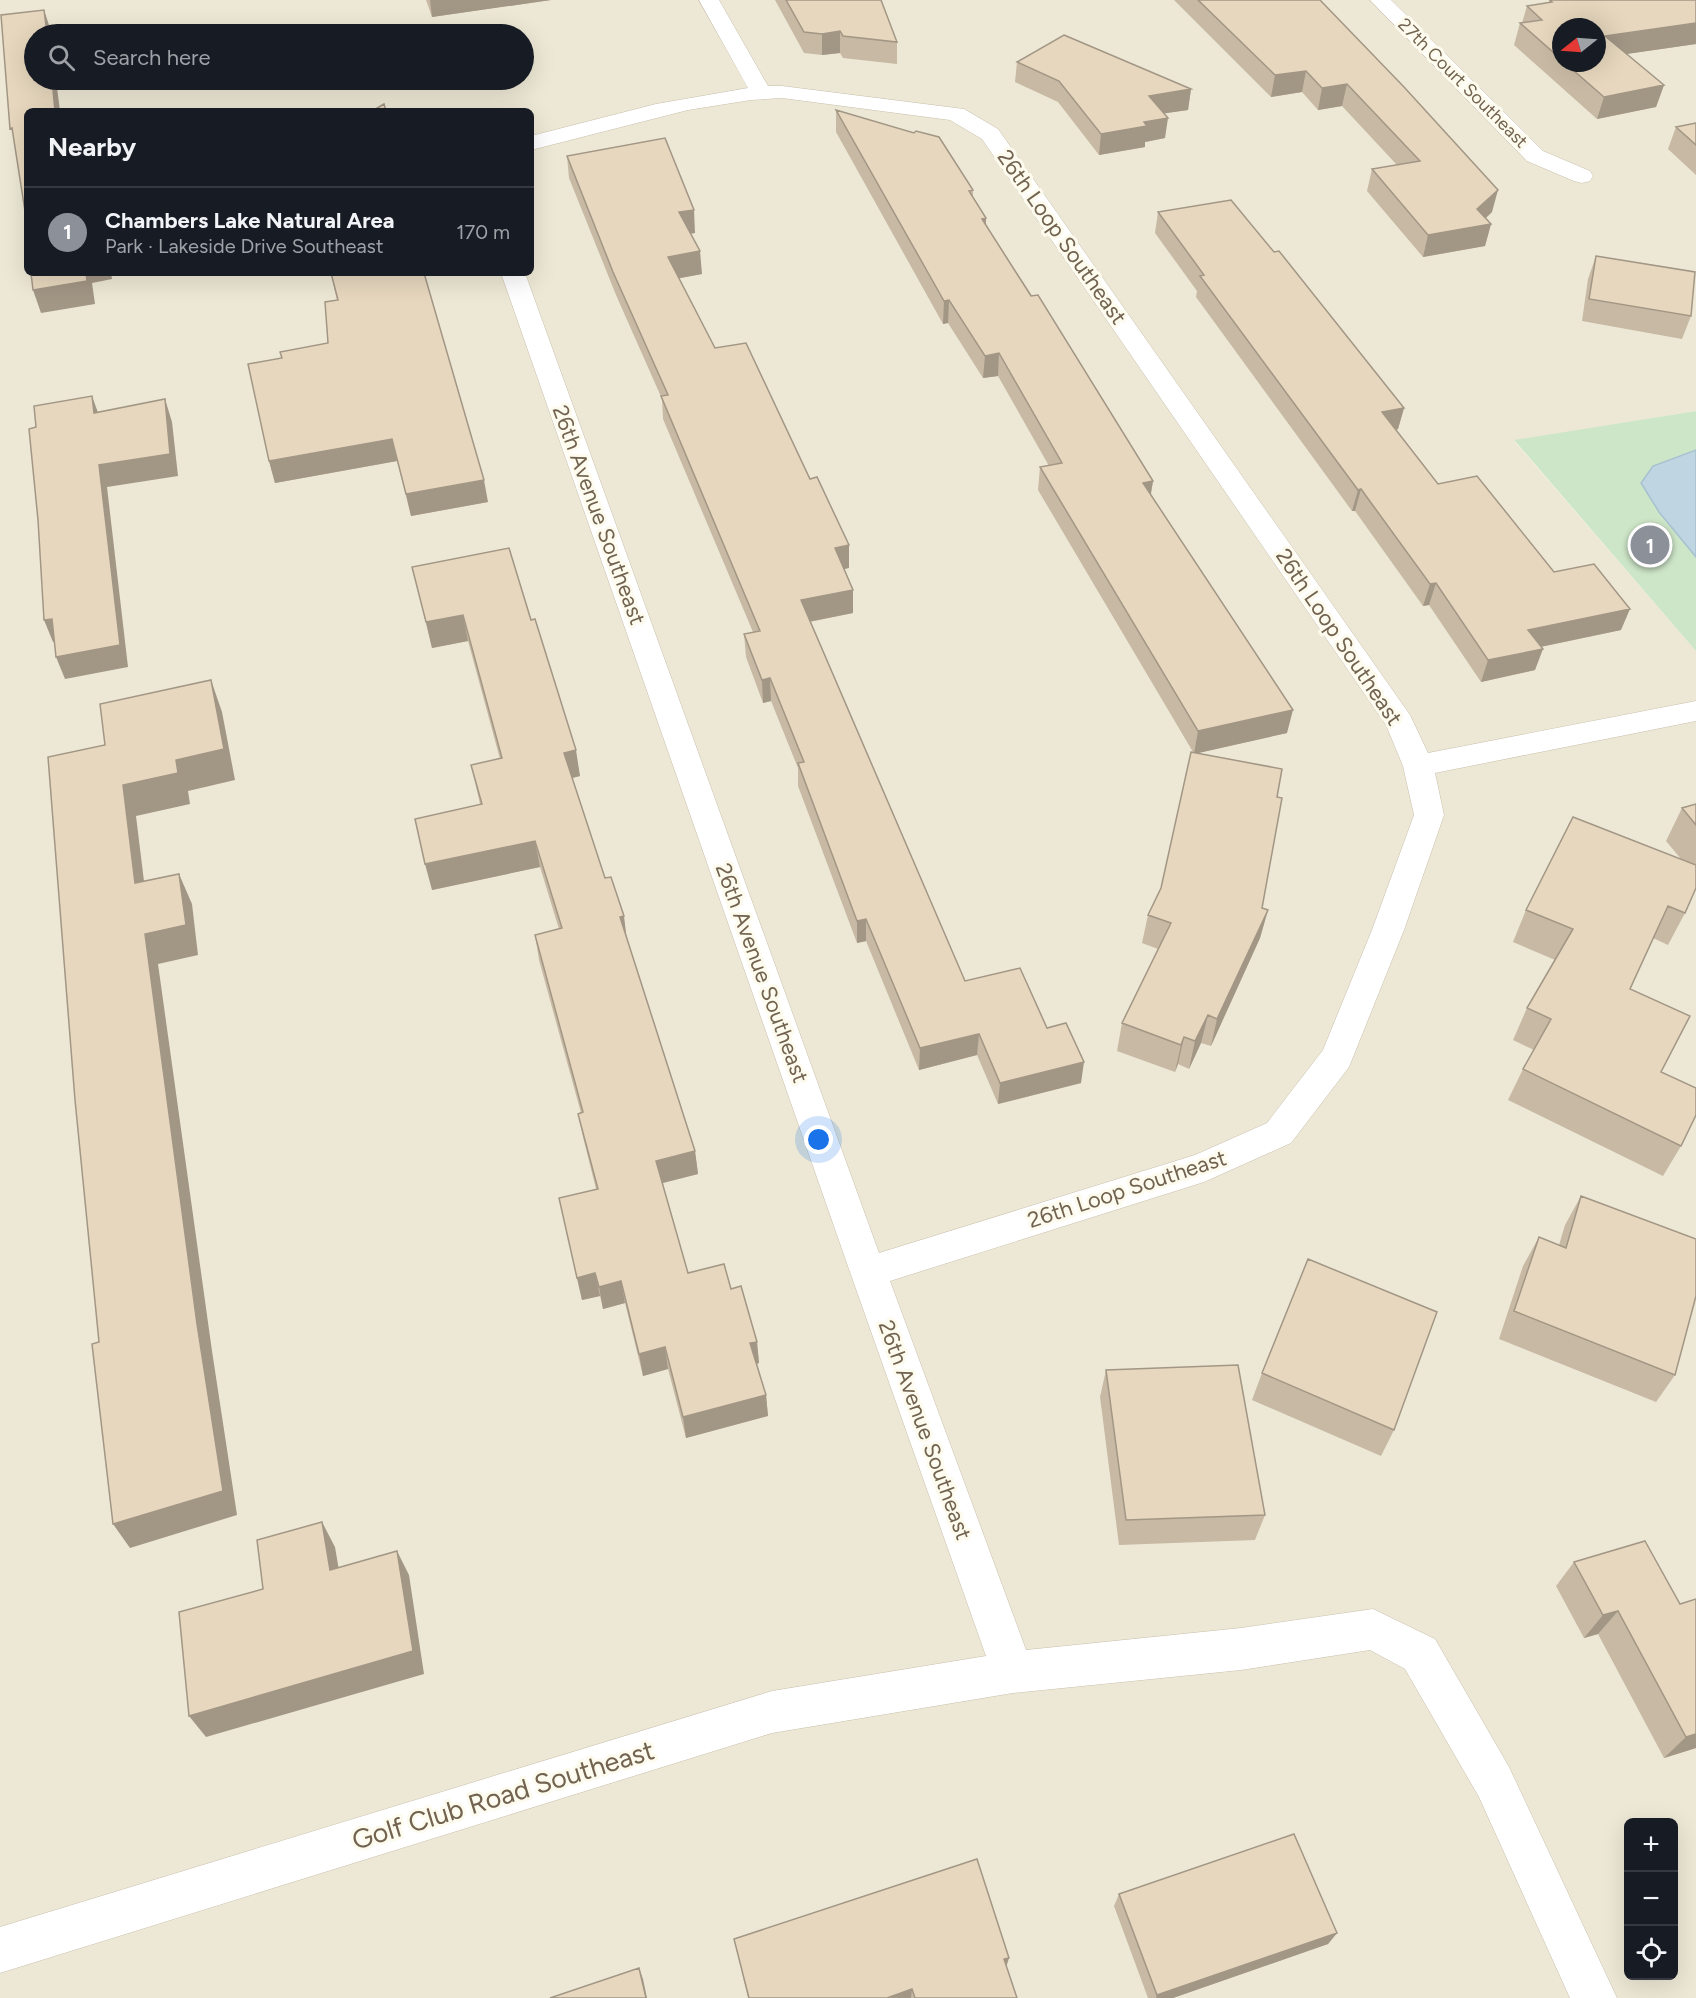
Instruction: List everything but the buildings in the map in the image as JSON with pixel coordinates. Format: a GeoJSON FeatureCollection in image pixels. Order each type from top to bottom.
{"type":"FeatureCollection","features":[{"type":"Feature","properties":{"kind":"street"},"geometry":{"type":"LineString","coordinates":[[534,142],[662,110],[760,92],[709,0]]}},
{"type":"Feature","properties":{"kind":"street","name":"27th Court Southeast"},"geometry":{"type":"LineString","coordinates":[[1384,0],[1535,156],[1582,176]]}},
{"type":"Feature","properties":{"kind":"street","name":"26th Loop Southeast"},"geometry":{"type":"LineString","coordinates":[[760,92],[782,92],[956,114],[990,134],[1400,722],[1418,766],[1430,815],[1388,930],[1337,1057],[1279,1133],[1204,1167],[868,1272]]}},
{"type":"Feature","properties":{"kind":"street","name":"26th Avenue Southeast"},"geometry":{"type":"LineString","coordinates":[[514,276],[868,1272],[1013,1672]]}},
{"type":"Feature","properties":{"kind":"street"},"geometry":{"type":"LineString","coordinates":[[1418,766],[1696,711]]}},
{"type":"Feature","properties":{"kind":"street","name":"Golf Club Road Southeast"},"geometry":{"type":"LineString","coordinates":[[0,1950],[772,1712],[1013,1672],[1241,1649],[1373,1629],[1420,1654],[1494,1782],[1594,1998]]}},
{"type":"Feature","properties":{"kind":"shaded area"},"geometry":{"type":"Polygon","coordinates":[[[0,0],[1696,0],[1696,411],[1514,441],[1696,651],[1696,1998],[0,1998],[0,0]]]}},
{"type":"Feature","properties":{"kind":"green space"},"geometry":{"type":"Polygon","coordinates":[[[1696,411],[1696,651],[1514,440],[1696,411]]]}},
{"type":"Feature","properties":{"kind":"water"},"geometry":{"type":"Polygon","coordinates":[[[1696,450],[1696,557],[1659,512],[1641,483],[1653,466],[1696,450]]]}},
{"type":"Feature","properties":{"kind":"place","name":"Chambers Lake Natural Area"},"geometry":{"type":"Point","coordinates":[1650,545]}}]}
